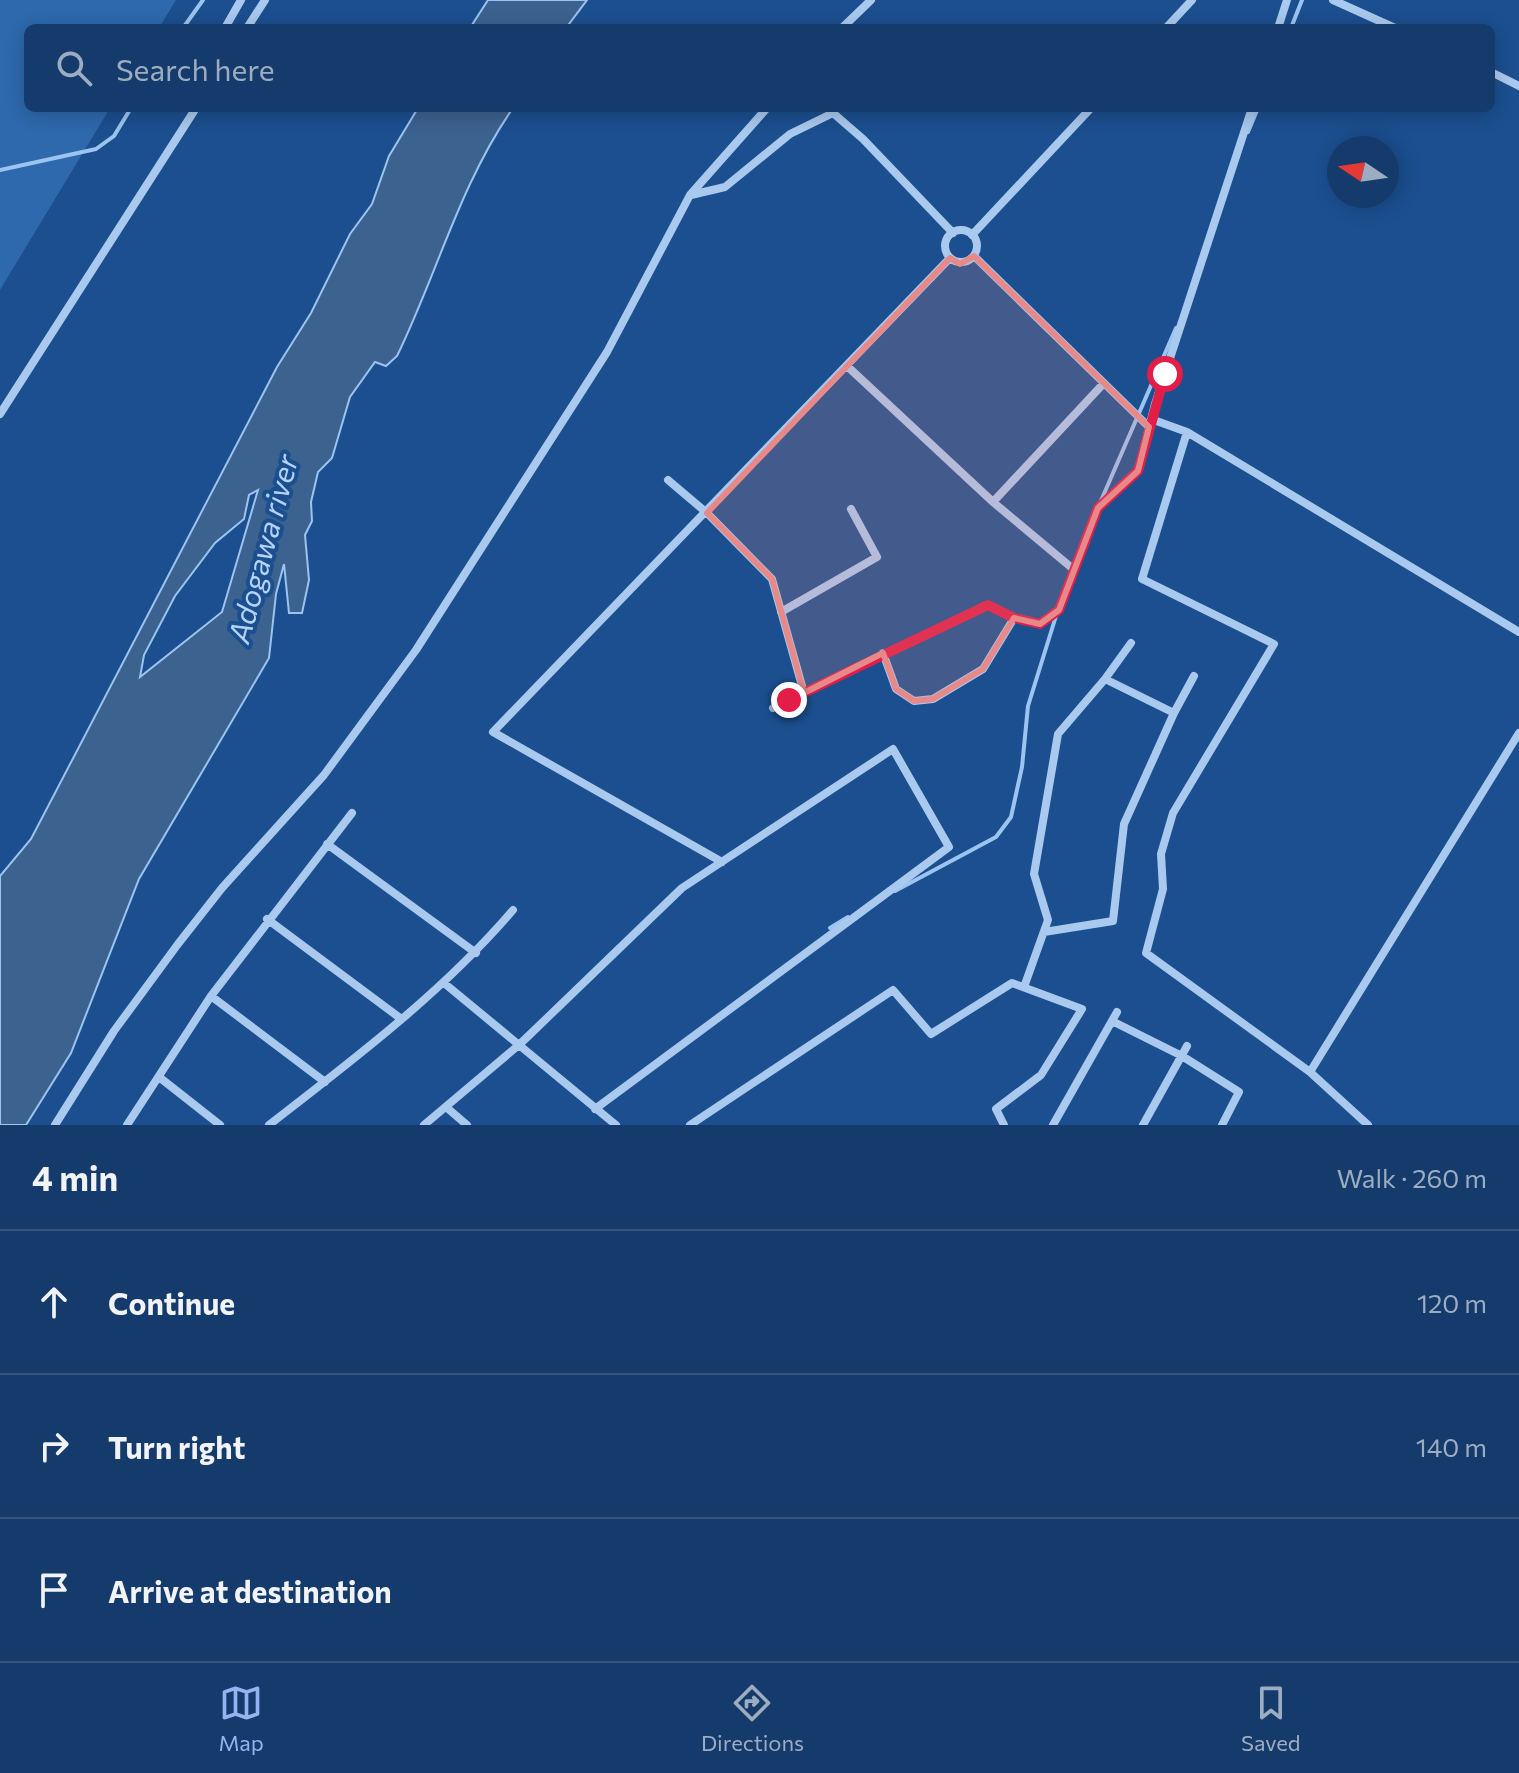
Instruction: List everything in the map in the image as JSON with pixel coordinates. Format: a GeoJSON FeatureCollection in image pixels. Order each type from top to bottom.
{"type":"FeatureCollection","features":[{"type":"Feature","properties":{"kind":"street"},"geometry":{"type":"LineString","coordinates":[[227,24],[241,0]]}},
{"type":"Feature","properties":{"kind":"street"},"geometry":{"type":"LineString","coordinates":[[250,24],[265,0]]}},
{"type":"Feature","properties":{"kind":"street"},"geometry":{"type":"LineString","coordinates":[[846,24],[871,0]]}},
{"type":"Feature","properties":{"kind":"street"},"geometry":{"type":"LineString","coordinates":[[1170,24],[1192,0]]}},
{"type":"Feature","properties":{"kind":"street"},"geometry":{"type":"LineString","coordinates":[[1279,24],[1287,0]]}},
{"type":"Feature","properties":{"kind":"street"},"geometry":{"type":"LineString","coordinates":[[1333,0],[1386,24]]}},
{"type":"Feature","properties":{"kind":"street"},"geometry":{"type":"LineString","coordinates":[[1495,74],[1519,86]]}},
{"type":"Feature","properties":{"kind":"street"},"geometry":{"type":"LineString","coordinates":[[0,414],[192,112]]}},
{"type":"Feature","properties":{"kind":"street"},"geometry":{"type":"LineString","coordinates":[[55,1125],[114,1031],[178,944],[222,888],[324,775],[416,650],[599,364],[690,195],[763,112]]}},
{"type":"Feature","properties":{"kind":"street"},"geometry":{"type":"LineString","coordinates":[[972,235],[1087,112]]}},
{"type":"Feature","properties":{"kind":"street"},"geometry":{"type":"LineString","coordinates":[[773,708],[988,605],[1014,618],[1040,624],[1059,610],[1072,568],[1098,508],[1138,471],[1150,423],[1251,112]]}},
{"type":"Feature","properties":{"kind":"street"},"geometry":{"type":"LineString","coordinates":[[690,195],[725,187],[790,134],[833,113],[863,139],[953,233]]}},
{"type":"Feature","properties":{"kind":"street"},"geometry":{"type":"LineString","coordinates":[[963,230],[972,235],[977,242],[974,256],[960,263],[950,258],[945,245],[953,233],[963,230]]}},
{"type":"Feature","properties":{"kind":"street"},"geometry":{"type":"LineString","coordinates":[[974,256],[1104,383],[1150,423],[1187,432],[1519,632]]}},
{"type":"Feature","properties":{"kind":"street"},"geometry":{"type":"LineString","coordinates":[[722,862],[493,732],[950,258]]}},
{"type":"Feature","properties":{"kind":"street"},"geometry":{"type":"LineString","coordinates":[[847,366],[993,502],[1072,568]]}},
{"type":"Feature","properties":{"kind":"street"},"geometry":{"type":"LineString","coordinates":[[993,502],[1104,383]]}},
{"type":"Feature","properties":{"kind":"street"},"geometry":{"type":"LineString","coordinates":[[1187,432],[1142,579],[1274,644],[1192,775],[1168,824],[1161,854],[1163,889],[1146,953],[1310,1072],[1368,1125]]}},
{"type":"Feature","properties":{"kind":"street"},"geometry":{"type":"LineString","coordinates":[[668,480],[707,513],[772,579],[804,693]]}},
{"type":"Feature","properties":{"kind":"street"},"geometry":{"type":"LineString","coordinates":[[781,612],[877,557],[851,509]]}},
{"type":"Feature","properties":{"kind":"street"},"geometry":{"type":"LineString","coordinates":[[883,653],[896,689],[914,701],[933,699],[983,669],[1014,618]]}},
{"type":"Feature","properties":{"kind":"street"},"geometry":{"type":"LineString","coordinates":[[1024,987],[1048,920],[1034,874],[1058,734],[1131,643]]}},
{"type":"Feature","properties":{"kind":"street"},"geometry":{"type":"LineString","coordinates":[[1044,932],[1113,921],[1124,824],[1194,676]]}},
{"type":"Feature","properties":{"kind":"street"},"geometry":{"type":"LineString","coordinates":[[1105,679],[1174,713]]}},
{"type":"Feature","properties":{"kind":"street"},"geometry":{"type":"LineString","coordinates":[[1310,1072],[1519,733]]}},
{"type":"Feature","properties":{"kind":"street"},"geometry":{"type":"LineString","coordinates":[[424,1125],[520,1044],[682,888],[893,749],[949,847],[595,1109]]}},
{"type":"Feature","properties":{"kind":"street"},"geometry":{"type":"LineString","coordinates":[[127,1125],[211,996],[267,919],[352,813]]}},
{"type":"Feature","properties":{"kind":"street"},"geometry":{"type":"LineString","coordinates":[[327,844],[476,953]]}},
{"type":"Feature","properties":{"kind":"street"},"geometry":{"type":"LineString","coordinates":[[269,1125],[444,983],[476,953],[513,910]]}},
{"type":"Feature","properties":{"kind":"street"},"geometry":{"type":"LineString","coordinates":[[267,919],[400,1018]]}},
{"type":"Feature","properties":{"kind":"street"},"geometry":{"type":"LineString","coordinates":[[444,983],[616,1125]]}},
{"type":"Feature","properties":{"kind":"street"},"geometry":{"type":"LineString","coordinates":[[690,1125],[893,990],[931,1034],[1012,983],[1082,1009],[1041,1075],[996,1109],[1004,1125]]}},
{"type":"Feature","properties":{"kind":"street"},"geometry":{"type":"LineString","coordinates":[[211,996],[325,1082]]}},
{"type":"Feature","properties":{"kind":"street"},"geometry":{"type":"LineString","coordinates":[[1053,1125],[1117,1012]]}},
{"type":"Feature","properties":{"kind":"street"},"geometry":{"type":"LineString","coordinates":[[1112,1021],[1182,1056],[1239,1092],[1222,1125]]}},
{"type":"Feature","properties":{"kind":"street"},"geometry":{"type":"LineString","coordinates":[[1143,1125],[1187,1046]]}},
{"type":"Feature","properties":{"kind":"street"},"geometry":{"type":"LineString","coordinates":[[159,1077],[220,1125]]}},
{"type":"Feature","properties":{"kind":"street"},"geometry":{"type":"LineString","coordinates":[[446,1107],[467,1125]]}},
{"type":"Feature","properties":{"kind":"highlighted area"},"geometry":{"type":"Polygon","coordinates":[[[974,256],[1149,427],[1138,471],[1098,508],[1059,610],[1040,624],[1014,618],[983,669],[933,699],[914,701],[896,689],[883,653],[804,693],[772,579],[707,513],[950,258],[960,264],[974,256]]]}},
{"type":"Feature","properties":{"kind":"shaded area"},"geometry":{"type":"Polygon","coordinates":[[[0,0],[176,0],[161,24],[24,24],[24,112],[108,112],[0,290],[0,0]]]}},
{"type":"Feature","properties":{"kind":"water"},"geometry":{"type":"Polygon","coordinates":[[[488,0],[587,0],[569,24],[473,24],[488,0]]]}},
{"type":"Feature","properties":{"kind":"water","name":"Adogawa river"},"geometry":{"type":"Polygon","coordinates":[[[416,112],[510,112],[478,167],[397,356],[386,366],[375,362],[350,397],[332,458],[318,472],[311,502],[312,521],[305,535],[309,580],[302,613],[289,613],[284,564],[276,594],[269,658],[139,879],[71,1053],[26,1125],[0,1125],[0,876],[31,839],[277,367],[311,313],[350,234],[372,204],[389,156],[416,112]],[[258,490],[249,495],[244,519],[215,543],[175,596],[144,655],[140,677],[222,612],[258,490]]]}},
{"type":"Feature","properties":{"kind":"waterway"},"geometry":{"type":"LineString","coordinates":[[186,24],[203,0]]}},
{"type":"Feature","properties":{"kind":"waterway"},"geometry":{"type":"LineString","coordinates":[[1293,24],[1302,0]]}},
{"type":"Feature","properties":{"kind":"waterway"},"geometry":{"type":"LineString","coordinates":[[0,170],[96,149],[114,136],[129,112]]}},
{"type":"Feature","properties":{"kind":"waterway"},"geometry":{"type":"LineString","coordinates":[[1248,132],[1256,112]]}},
{"type":"Feature","properties":{"kind":"waterway"},"geometry":{"type":"LineString","coordinates":[[1100,503],[1176,328]]}},
{"type":"Feature","properties":{"kind":"waterway"},"geometry":{"type":"LineString","coordinates":[[895,891],[996,837],[1011,817],[1022,767],[1028,706],[1056,616]]}},
{"type":"Feature","properties":{"kind":"waterway"},"geometry":{"type":"LineString","coordinates":[[830,928],[848,917]]}},
{"type":"Feature","properties":{"kind":"route"},"geometry":{"type":"LineString","coordinates":[[789,700],[988,605],[1014,618],[1040,624],[1059,610],[1072,568],[1098,508],[1138,471],[1165,374]]}}]}
